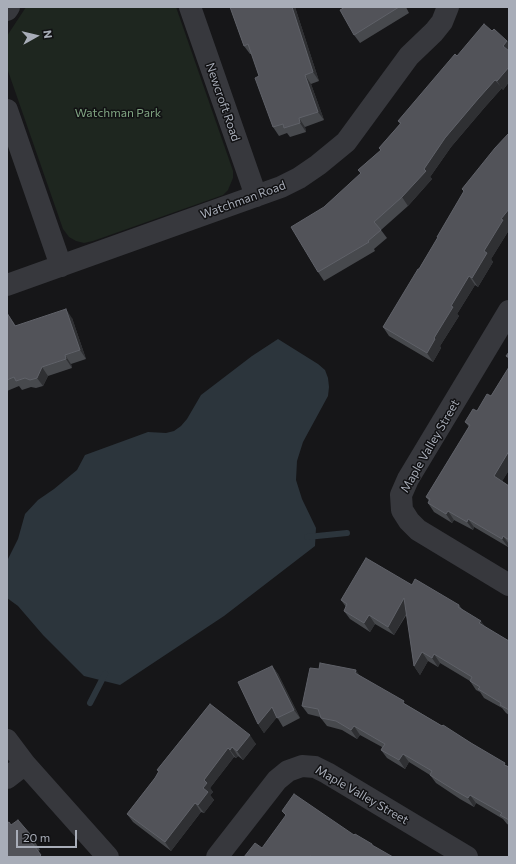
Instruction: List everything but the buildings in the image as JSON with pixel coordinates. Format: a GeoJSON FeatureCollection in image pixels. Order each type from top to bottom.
{"type":"FeatureCollection","features":[{"type":"Feature","properties":{"kind":"street","name":"Newcroft Road"},"geometry":{"type":"LineString","coordinates":[[190,7],[256,196]]}},
{"type":"Feature","properties":{"kind":"street","name":"Watchman Road"},"geometry":{"type":"LineString","coordinates":[[7,285],[281,187],[299,178],[318,165],[346,142],[409,56],[434,32],[442,22],[448,7]]}},
{"type":"Feature","properties":{"kind":"street"},"geometry":{"type":"LineString","coordinates":[[7,110],[61,266]]}},
{"type":"Feature","properties":{"kind":"street","name":"Maple Valley Street"},"geometry":{"type":"LineString","coordinates":[[509,311],[408,479],[401,495],[402,510],[409,521],[418,530],[509,585]]}},
{"type":"Feature","properties":{"kind":"street"},"geometry":{"type":"LineString","coordinates":[[7,740],[25,764],[108,857]]}},
{"type":"Feature","properties":{"kind":"street"},"geometry":{"type":"LineString","coordinates":[[7,778],[25,764]]}},
{"type":"Feature","properties":{"kind":"street","name":"Maple Valley Street"},"geometry":{"type":"LineString","coordinates":[[217,857],[277,780],[288,771],[302,766],[315,767],[328,773],[467,857]]}},
{"type":"Feature","properties":{"kind":"green space","name":"Watchman Park"},"geometry":{"type":"Polygon","coordinates":[[[26,7],[176,7],[233,171],[233,178],[228,190],[223,195],[93,241],[84,243],[69,237],[63,229],[7,68],[7,36],[26,7]]]}},
{"type":"Feature","properties":{"kind":"shaded area"},"geometry":{"type":"Polygon","coordinates":[[[278,339],[318,364],[325,370],[328,378],[328,396],[303,442],[297,461],[296,480],[302,499],[316,528],[315,546],[224,616],[120,685],[84,676],[43,635],[18,606],[7,598],[7,559],[18,539],[25,514],[38,500],[77,470],[85,455],[148,432],[166,433],[174,431],[187,419],[201,395],[252,356],[278,339]]]}},
{"type":"Feature","properties":{"kind":"waterway"},"geometry":{"type":"LineString","coordinates":[[307,537],[347,533]]}},
{"type":"Feature","properties":{"kind":"waterway"},"geometry":{"type":"LineString","coordinates":[[90,703],[105,674]]}}]}
